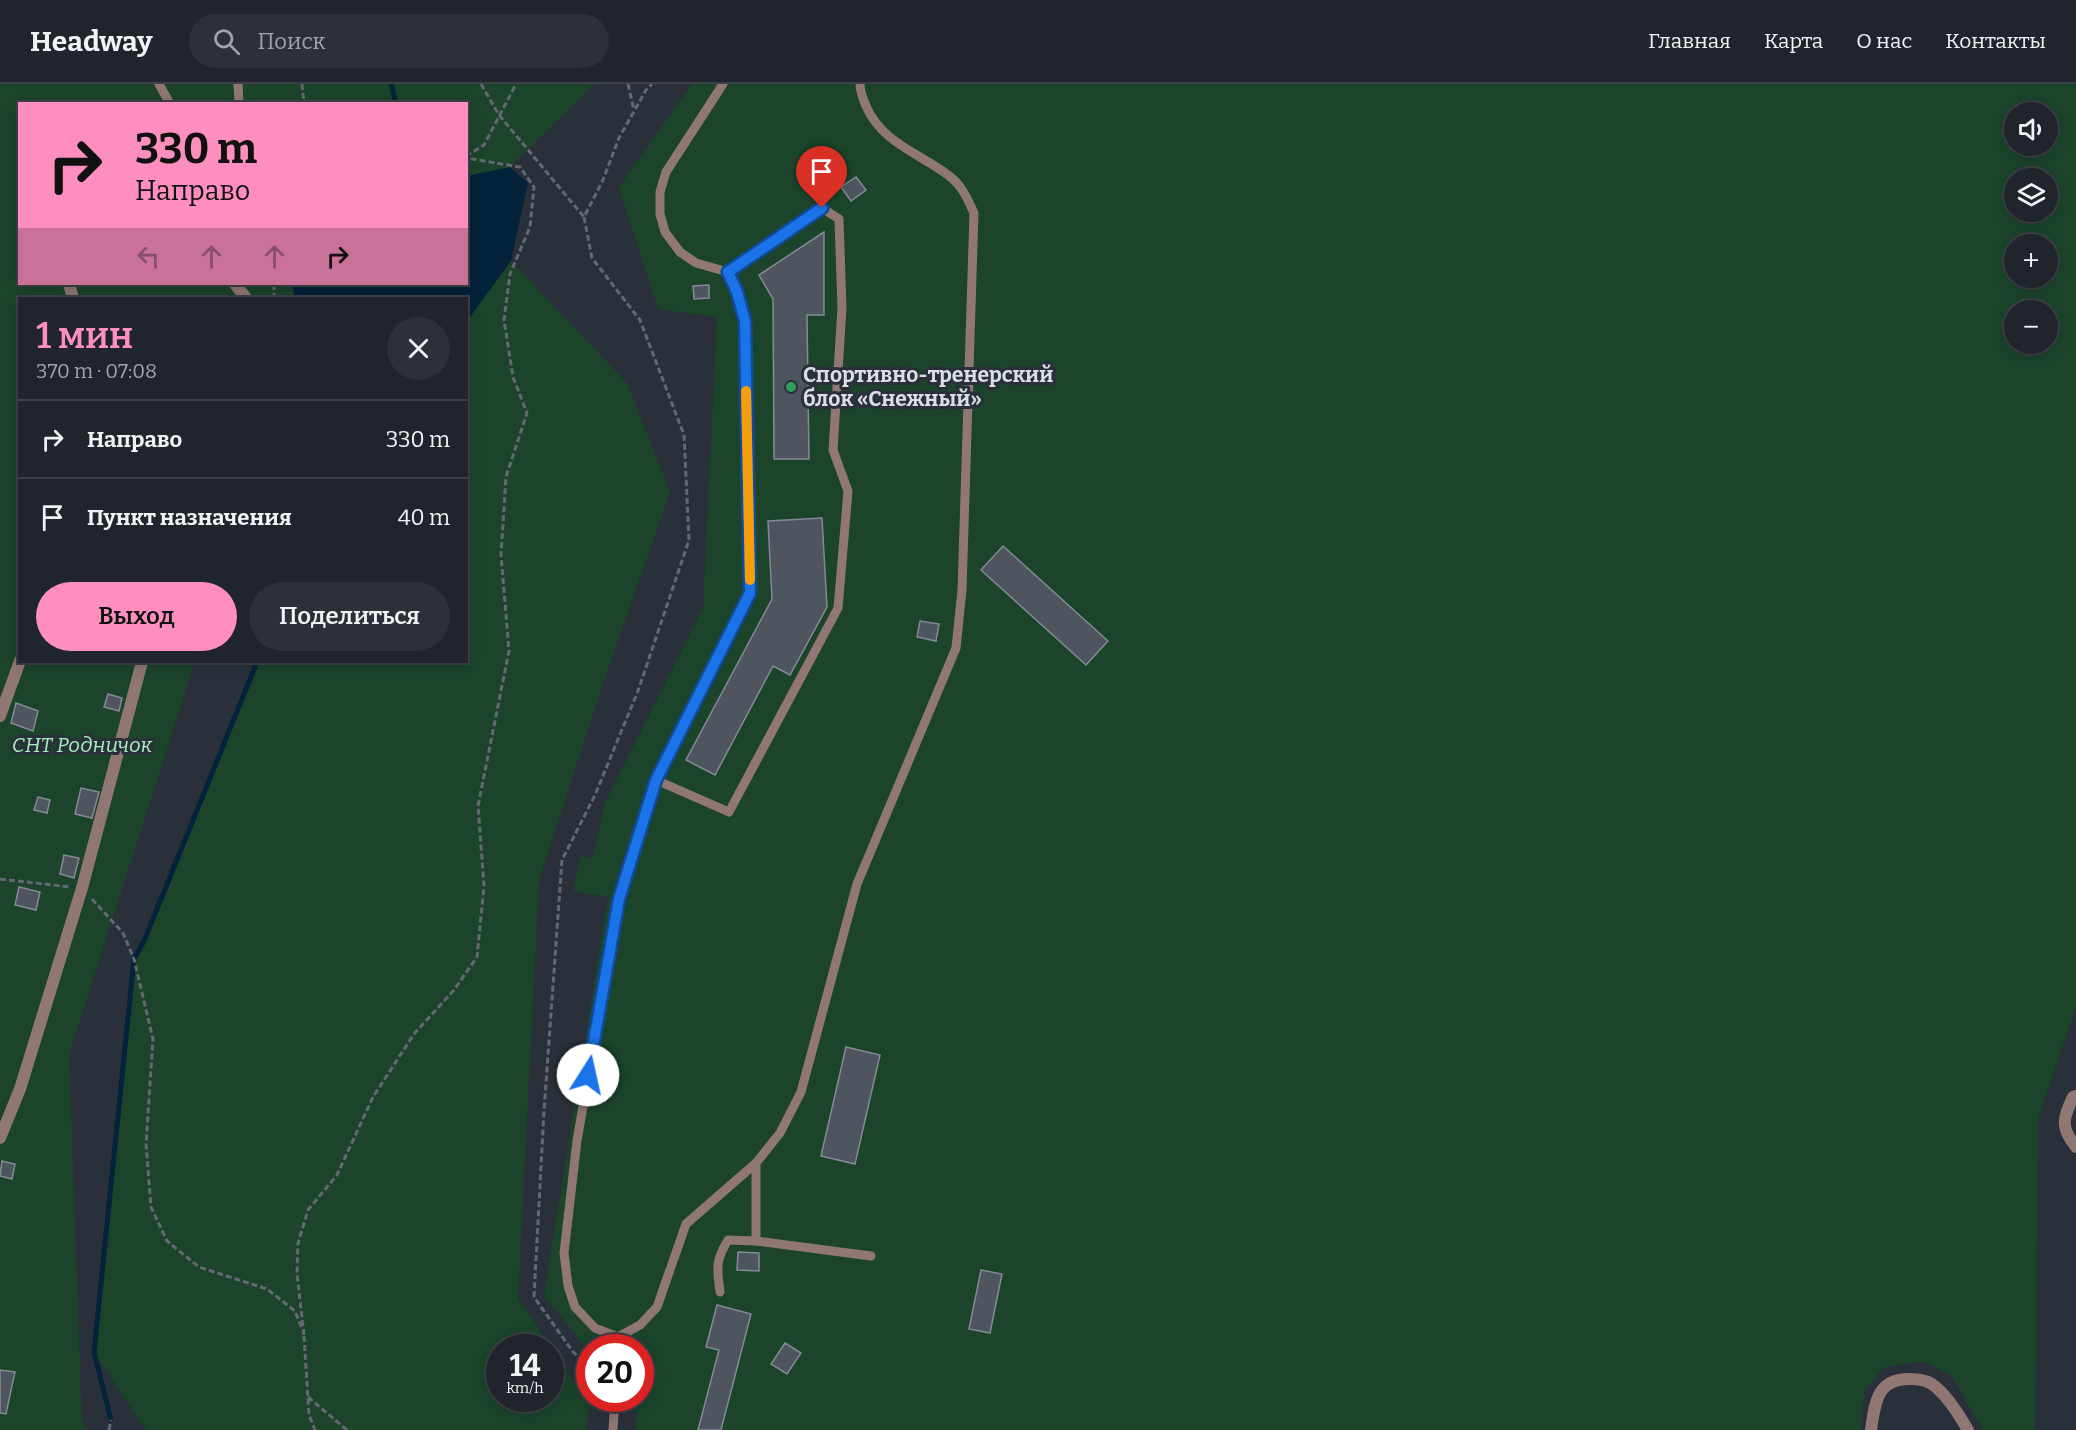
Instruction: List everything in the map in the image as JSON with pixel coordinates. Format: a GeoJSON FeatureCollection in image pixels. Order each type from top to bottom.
{"type":"FeatureCollection","features":[{"type":"Feature","properties":{"kind":"street"},"geometry":{"type":"LineString","coordinates":[[236,285],[245,297]]}},
{"type":"Feature","properties":{"kind":"street"},"geometry":{"type":"LineString","coordinates":[[0,716],[19,663]]}},
{"type":"Feature","properties":{"kind":"street"},"geometry":{"type":"LineString","coordinates":[[0,1138],[20,1089],[82,888],[142,663]]}},
{"type":"Feature","properties":{"kind":"street"},"geometry":{"type":"LineString","coordinates":[[2076,1096],[2073,1097],[2064,1118],[2067,1136],[2076,1147]]}},
{"type":"Feature","properties":{"kind":"street"},"geometry":{"type":"LineString","coordinates":[[1871,1430],[1873,1410],[1880,1391],[1898,1378],[1923,1379],[1936,1386],[1968,1430]]}},
{"type":"Feature","properties":{"kind":"lane"},"geometry":{"type":"LineString","coordinates":[[159,84],[169,102]]}},
{"type":"Feature","properties":{"kind":"lane"},"geometry":{"type":"LineString","coordinates":[[238,84],[239,102]]}},
{"type":"Feature","properties":{"kind":"lane"},"geometry":{"type":"LineString","coordinates":[[656,780],[729,812],[838,608],[848,492],[833,450],[842,308],[839,219],[822,208],[728,272],[696,263],[680,252],[664,232],[660,214],[660,192],[666,171],[723,84]]}},
{"type":"Feature","properties":{"kind":"lane"},"geometry":{"type":"LineString","coordinates":[[628,1334],[657,1307],[686,1224],[756,1163],[780,1133],[801,1092],[857,884],[956,648],[962,590],[974,213],[964,191],[949,175],[890,139],[871,117],[860,91],[860,84]]}},
{"type":"Feature","properties":{"kind":"lane"},"geometry":{"type":"LineString","coordinates":[[604,1334],[594,1328],[575,1307],[568,1286],[564,1253],[577,1141],[619,899],[656,780],[750,593],[745,321],[737,292],[728,272]]}},
{"type":"Feature","properties":{"kind":"lane"},"geometry":{"type":"LineString","coordinates":[[756,1163],[756,1241]]}},
{"type":"Feature","properties":{"kind":"lane"},"geometry":{"type":"LineString","coordinates":[[720,1292],[718,1256],[728,1240],[756,1241],[871,1256]]}},
{"type":"Feature","properties":{"kind":"lane"},"geometry":{"type":"LineString","coordinates":[[613,1430],[614,1412]]}},
{"type":"Feature","properties":{"kind":"path"},"geometry":{"type":"LineString","coordinates":[[302,84],[304,102]]}},
{"type":"Feature","properties":{"kind":"path"},"geometry":{"type":"LineString","coordinates":[[481,84],[499,116],[584,217],[592,258],[640,320],[684,435],[689,540],[638,691],[595,795],[562,860],[543,1123],[534,1297],[576,1355]]}},
{"type":"Feature","properties":{"kind":"path"},"geometry":{"type":"LineString","coordinates":[[468,156],[484,146],[516,84]]}},
{"type":"Feature","properties":{"kind":"path"},"geometry":{"type":"LineString","coordinates":[[628,84],[634,111]]}},
{"type":"Feature","properties":{"kind":"path"},"geometry":{"type":"LineString","coordinates":[[584,217],[603,180],[619,138],[646,90],[652,84]]}},
{"type":"Feature","properties":{"kind":"path"},"geometry":{"type":"LineString","coordinates":[[315,1430],[309,1415],[304,1335],[297,1274],[298,1243],[308,1210],[338,1175],[373,1097],[414,1034],[454,990],[477,957],[484,886],[478,806],[509,651],[501,555],[506,477],[527,413],[513,377],[504,320],[510,274],[530,227],[534,187],[520,167],[468,157]]}},
{"type":"Feature","properties":{"kind":"path"},"geometry":{"type":"LineString","coordinates":[[0,879],[82,888],[123,933],[134,959],[153,1039],[146,1144],[151,1207],[167,1241],[199,1267],[267,1289],[295,1311],[304,1335]]}},
{"type":"Feature","properties":{"kind":"path"},"geometry":{"type":"LineString","coordinates":[[308,1397],[347,1430]]}},
{"type":"Feature","properties":{"kind":"path"},"geometry":{"type":"LineString","coordinates":[[109,1430],[111,1420]]}},
{"type":"Feature","properties":{"kind":"green space","name":"СНТ Родничок"},"geometry":{"type":"Polygon","coordinates":[[[0,84],[594,84],[510,167],[468,176],[468,102],[18,102],[18,285],[292,285],[295,297],[18,297],[18,663],[195,663],[69,1054],[82,1422],[88,1430],[0,1430],[0,84]]]}},
{"type":"Feature","properties":{"kind":"green space"},"geometry":{"type":"Polygon","coordinates":[[[692,84],[2076,84],[2076,1007],[2038,1119],[2035,1430],[1983,1430],[1951,1375],[1922,1361],[1884,1367],[1864,1392],[1861,1430],[636,1430],[637,1412],[654,1412],[654,1334],[576,1335],[544,1296],[608,897],[573,891],[581,856],[593,858],[605,803],[703,608],[717,317],[658,309],[619,187],[692,84]]]}},
{"type":"Feature","properties":{"kind":"green space"},"geometry":{"type":"Polygon","coordinates":[[[511,261],[627,383],[670,492],[601,689],[539,881],[518,1298],[542,1334],[486,1334],[486,1412],[564,1412],[564,1366],[576,1384],[576,1412],[589,1412],[586,1430],[146,1430],[94,1352],[134,959],[144,941],[257,663],[468,663],[468,320],[511,261]]]}},
{"type":"Feature","properties":{"kind":"water"},"geometry":{"type":"Polygon","coordinates":[[[510,167],[528,183],[511,261],[468,320],[468,297],[295,297],[292,285],[468,285],[468,176],[510,167]]]}},
{"type":"Feature","properties":{"kind":"building"},"geometry":{"type":"Polygon","coordinates":[[[856,177],[866,190],[851,201],[841,187],[856,177]]]}},
{"type":"Feature","properties":{"kind":"building","name":"Спортивно-тренерский блок «Снежный»"},"geometry":{"type":"Polygon","coordinates":[[[824,232],[824,315],[807,315],[809,459],[774,459],[773,299],[759,275],[824,232]]]}},
{"type":"Feature","properties":{"kind":"building"},"geometry":{"type":"Polygon","coordinates":[[[709,285],[709,298],[694,299],[693,286],[709,285]]]}},
{"type":"Feature","properties":{"kind":"building"},"geometry":{"type":"Polygon","coordinates":[[[822,518],[827,607],[790,675],[773,666],[715,775],[686,760],[772,599],[768,521],[822,518]]]}},
{"type":"Feature","properties":{"kind":"building"},"geometry":{"type":"Polygon","coordinates":[[[1003,546],[1108,641],[1086,665],[981,570],[1003,546]]]}},
{"type":"Feature","properties":{"kind":"building"},"geometry":{"type":"Polygon","coordinates":[[[920,621],[939,624],[936,641],[917,637],[920,621]]]}},
{"type":"Feature","properties":{"kind":"building"},"geometry":{"type":"Polygon","coordinates":[[[108,694],[122,698],[119,711],[104,707],[108,694]]]}},
{"type":"Feature","properties":{"kind":"building"},"geometry":{"type":"Polygon","coordinates":[[[16,703],[38,711],[33,731],[11,723],[16,703]]]}},
{"type":"Feature","properties":{"kind":"building"},"geometry":{"type":"Polygon","coordinates":[[[81,788],[99,792],[92,818],[75,814],[81,788]]]}},
{"type":"Feature","properties":{"kind":"building"},"geometry":{"type":"Polygon","coordinates":[[[38,797],[50,800],[47,813],[34,810],[38,797]]]}},
{"type":"Feature","properties":{"kind":"building"},"geometry":{"type":"Polygon","coordinates":[[[64,855],[79,858],[74,878],[60,874],[64,855]]]}},
{"type":"Feature","properties":{"kind":"building"},"geometry":{"type":"Polygon","coordinates":[[[19,887],[40,892],[36,910],[15,905],[19,887]]]}},
{"type":"Feature","properties":{"kind":"building"},"geometry":{"type":"Polygon","coordinates":[[[846,1047],[880,1055],[855,1164],[821,1156],[846,1047]]]}},
{"type":"Feature","properties":{"kind":"building"},"geometry":{"type":"Polygon","coordinates":[[[2,1161],[15,1164],[12,1179],[0,1176],[2,1161]]]}},
{"type":"Feature","properties":{"kind":"building"},"geometry":{"type":"Polygon","coordinates":[[[738,1252],[759,1253],[759,1271],[737,1270],[738,1252]]]}},
{"type":"Feature","properties":{"kind":"building"},"geometry":{"type":"Polygon","coordinates":[[[981,1270],[1002,1274],[990,1333],[969,1329],[981,1270]]]}},
{"type":"Feature","properties":{"kind":"building"},"geometry":{"type":"Polygon","coordinates":[[[717,1305],[751,1314],[721,1430],[698,1430],[719,1350],[706,1347],[717,1305]]]}},
{"type":"Feature","properties":{"kind":"building"},"geometry":{"type":"Polygon","coordinates":[[[785,1343],[801,1353],[787,1374],[771,1364],[785,1343]]]}},
{"type":"Feature","properties":{"kind":"building"},"geometry":{"type":"Polygon","coordinates":[[[0,1370],[15,1372],[6,1414],[0,1413],[0,1370]]]}},
{"type":"Feature","properties":{"kind":"waterway"},"geometry":{"type":"LineString","coordinates":[[391,84],[396,102]]}},
{"type":"Feature","properties":{"kind":"waterway"},"geometry":{"type":"LineString","coordinates":[[111,1420],[94,1352],[134,959],[144,941],[257,663]]}},
{"type":"Feature","properties":{"kind":"slow traffic"},"geometry":{"type":"LineString","coordinates":[[746,391],[750,580]]}},
{"type":"Feature","properties":{"kind":"place","name":"Спортивно-тренерский блок «Снежный»"},"geometry":{"type":"Point","coordinates":[791,387]}},
{"type":"Feature","properties":{"kind":"route"},"geometry":{"type":"LineString","coordinates":[[588,1075],[619,899],[656,780],[750,593],[745,321],[737,292],[728,272],[822,208]]}}]}
